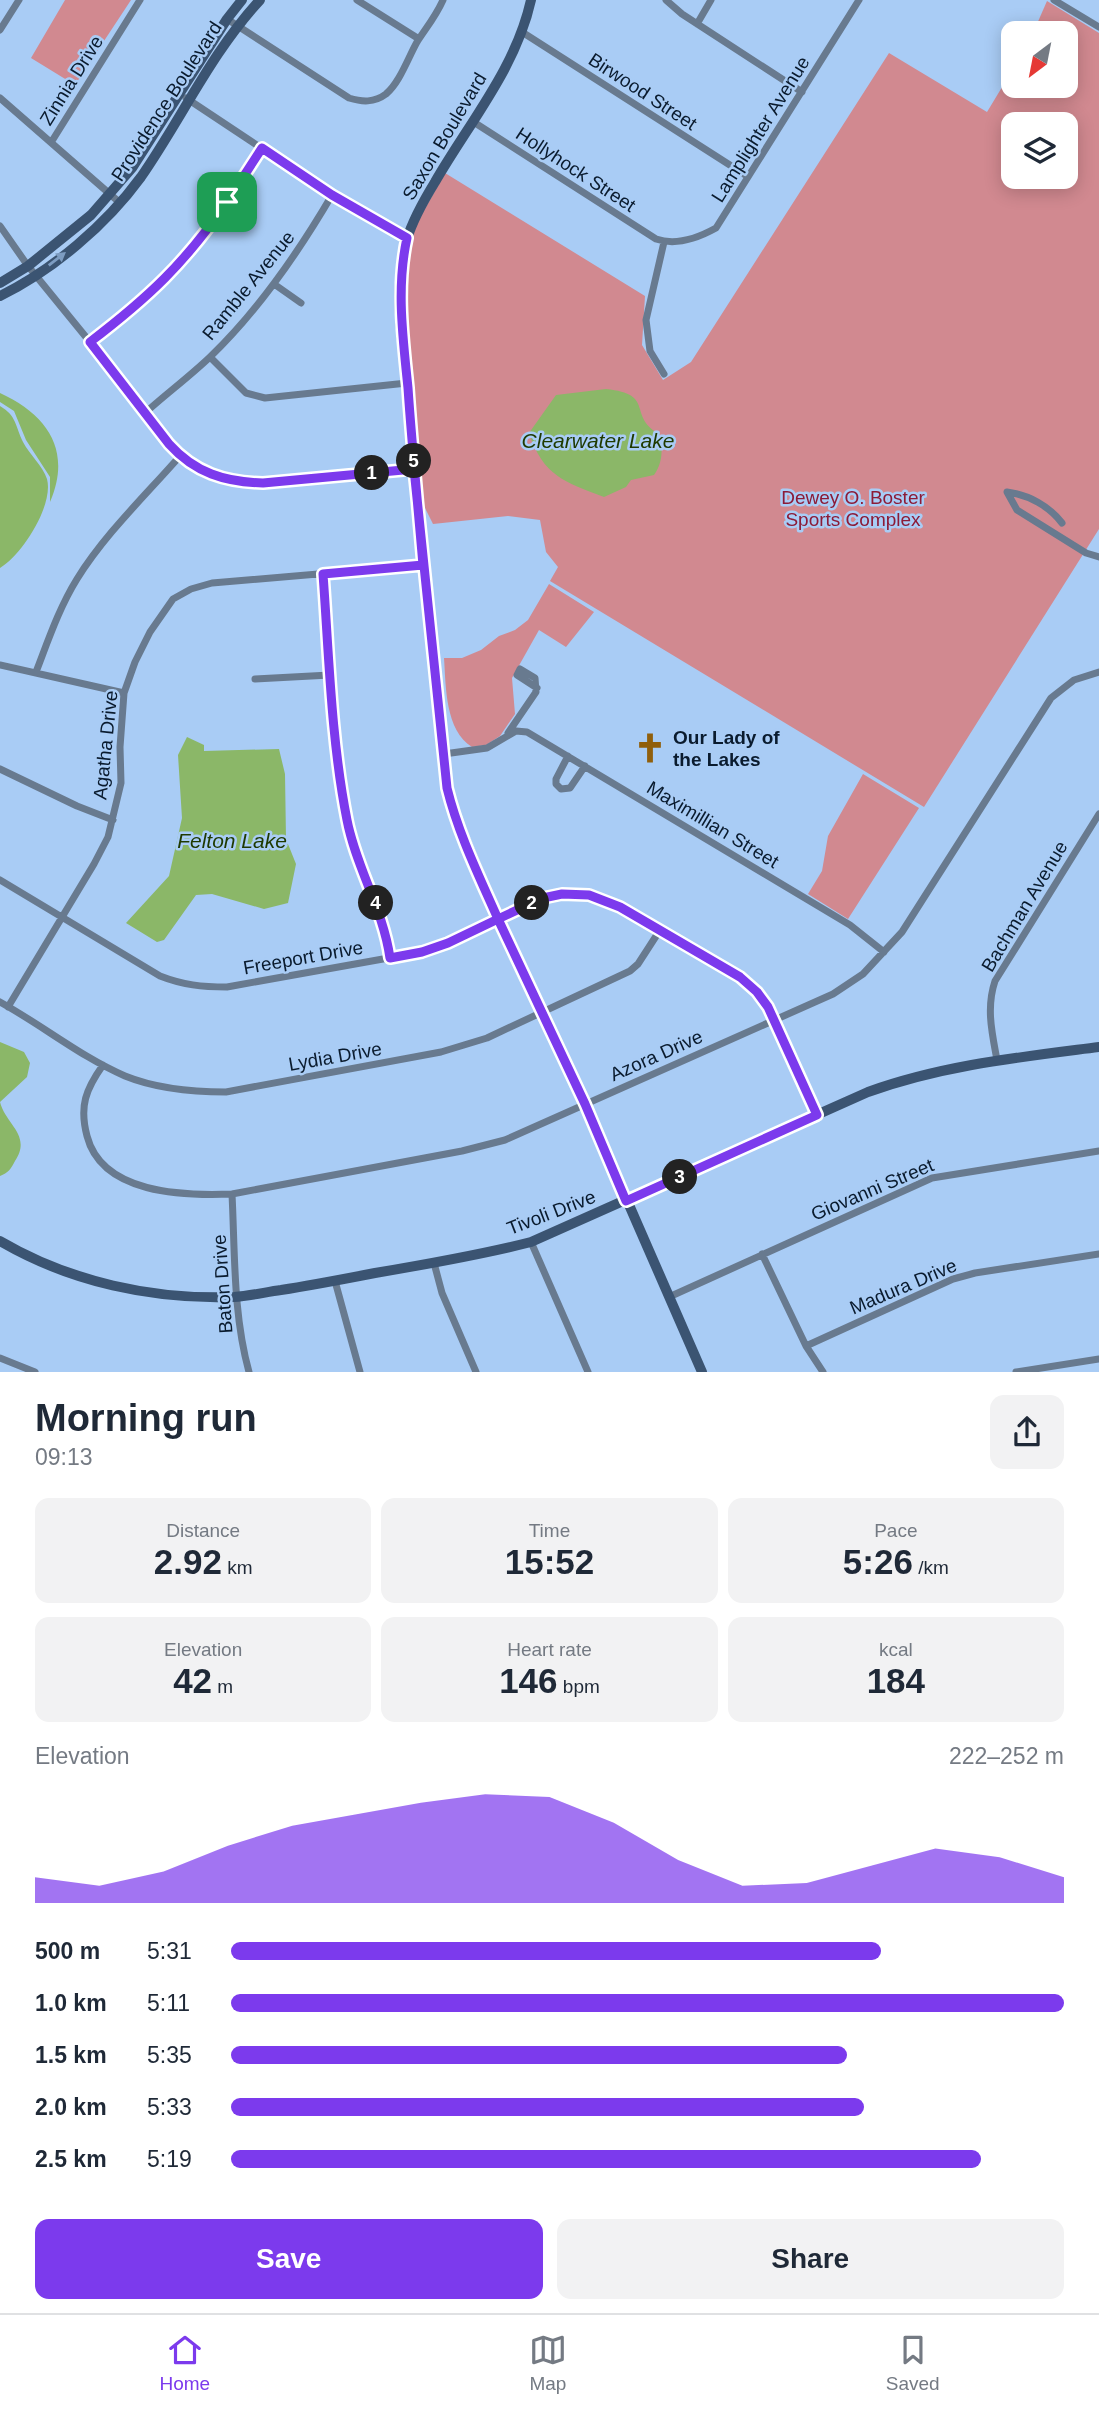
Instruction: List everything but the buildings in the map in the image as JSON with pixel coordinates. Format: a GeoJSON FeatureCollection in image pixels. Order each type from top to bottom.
{"type":"FeatureCollection","features":[{"type":"Feature","properties":{"kind":"main road","name":"Providence Boulevard"},"geometry":{"type":"LineString","coordinates":[[0,283],[28,266],[91,215],[132,169],[184,97],[232,22],[242,0]]}},
{"type":"Feature","properties":{"kind":"main road","name":"Providence Boulevard"},"geometry":{"type":"LineString","coordinates":[[232,22],[260,0]]}},
{"type":"Feature","properties":{"kind":"main road","name":"Saxon Boulevard"},"geometry":{"type":"LineString","coordinates":[[531,0],[522,32],[497,82],[425,199],[407,238],[402,263],[401,290],[414,469],[444,754],[453,810],[498,919],[585,1104],[702,1371]]}},
{"type":"Feature","properties":{"kind":"main road","name":"Providence Boulevard"},"geometry":{"type":"LineString","coordinates":[[0,296],[37,275],[99,224],[141,177],[184,97]]}},
{"type":"Feature","properties":{"kind":"main road","name":"Tivoli Drive"},"geometry":{"type":"LineString","coordinates":[[0,1241],[44,1263],[95,1282],[193,1297],[237,1297],[335,1281],[531,1242],[868,1091],[900,1080],[997,1060],[1099,1047]]}},
{"type":"Feature","properties":{"kind":"street"},"geometry":{"type":"LineString","coordinates":[[0,30],[19,0]]}},
{"type":"Feature","properties":{"kind":"street","name":"Zinnia Drive"},"geometry":{"type":"LineString","coordinates":[[52,142],[140,0]]}},
{"type":"Feature","properties":{"kind":"street"},"geometry":{"type":"LineString","coordinates":[[358,0],[419,39]]}},
{"type":"Feature","properties":{"kind":"street"},"geometry":{"type":"LineString","coordinates":[[232,22],[349,98],[362,102],[372,101],[384,96],[391,89],[443,0]]}},
{"type":"Feature","properties":{"kind":"street"},"geometry":{"type":"LineString","coordinates":[[666,0],[697,24],[802,92]]}},
{"type":"Feature","properties":{"kind":"street"},"geometry":{"type":"LineString","coordinates":[[697,24],[712,0]]}},
{"type":"Feature","properties":{"kind":"street"},"geometry":{"type":"LineString","coordinates":[[1054,0],[1099,27]]}},
{"type":"Feature","properties":{"kind":"street","name":"Lamplighter Avenue"},"geometry":{"type":"LineString","coordinates":[[664,242],[700,237],[716,228],[857,1]]}},
{"type":"Feature","properties":{"kind":"street","name":"Birwood Street"},"geometry":{"type":"LineString","coordinates":[[522,32],[747,176]]}},
{"type":"Feature","properties":{"kind":"street"},"geometry":{"type":"LineString","coordinates":[[184,97],[332,195],[407,238]]}},
{"type":"Feature","properties":{"kind":"street"},"geometry":{"type":"LineString","coordinates":[[0,98],[119,202]]}},
{"type":"Feature","properties":{"kind":"street","name":"Hollyhock Street"},"geometry":{"type":"LineString","coordinates":[[472,121],[664,242]]}},
{"type":"Feature","properties":{"kind":"street"},"geometry":{"type":"LineString","coordinates":[[90,342],[169,277],[211,226],[262,148]]}},
{"type":"Feature","properties":{"kind":"street","name":"Ramble Avenue"},"geometry":{"type":"LineString","coordinates":[[145,413],[210,357],[274,284],[312,230],[332,195]]}},
{"type":"Feature","properties":{"kind":"street"},"geometry":{"type":"LineString","coordinates":[[0,226],[28,266],[180,456],[204,472],[241,483],[263,483],[414,469]]}},
{"type":"Feature","properties":{"kind":"street"},"geometry":{"type":"LineString","coordinates":[[664,242],[646,320],[650,351],[664,374]]}},
{"type":"Feature","properties":{"kind":"street"},"geometry":{"type":"LineString","coordinates":[[274,284],[301,303]]}},
{"type":"Feature","properties":{"kind":"street"},"geometry":{"type":"LineString","coordinates":[[210,357],[246,393],[265,398],[407,383]]}},
{"type":"Feature","properties":{"kind":"street"},"geometry":{"type":"LineString","coordinates":[[36,672],[60,608],[77,579],[100,547],[180,456]]}},
{"type":"Feature","properties":{"kind":"street"},"geometry":{"type":"LineString","coordinates":[[1062,523],[1045,506],[1007,492],[1017,510],[1086,553],[1099,557]]}},
{"type":"Feature","properties":{"kind":"street","name":"Agatha Drive"},"geometry":{"type":"LineString","coordinates":[[8,1007],[108,837],[121,783],[120,747],[124,693],[150,632],[173,599],[191,589],[212,583],[423,565]]}},
{"type":"Feature","properties":{"kind":"street"},"geometry":{"type":"LineString","coordinates":[[323,574],[340,781],[347,823],[382,920],[390,958]]}},
{"type":"Feature","properties":{"kind":"street"},"geometry":{"type":"LineString","coordinates":[[0,664],[124,693]]}},
{"type":"Feature","properties":{"kind":"street","name":"Azora Drive"},"geometry":{"type":"LineString","coordinates":[[103,1065],[89,1086],[84,1114],[88,1141],[103,1165],[124,1180],[149,1188],[204,1195],[232,1194],[462,1151],[505,1140],[833,994],[863,974],[902,932],[1051,698],[1074,680],[1099,672]]}},
{"type":"Feature","properties":{"kind":"street"},"geometry":{"type":"LineString","coordinates":[[255,680],[330,676]]}},
{"type":"Feature","properties":{"kind":"street"},"geometry":{"type":"LineString","coordinates":[[444,754],[487,748],[508,734],[537,688]]}},
{"type":"Feature","properties":{"kind":"street","name":"Maximillian Street"},"geometry":{"type":"LineString","coordinates":[[508,734],[521,730],[568,756],[850,925],[884,952]]}},
{"type":"Feature","properties":{"kind":"street"},"geometry":{"type":"LineString","coordinates":[[568,756],[556,779],[556,784],[561,789],[570,788],[585,766]]}},
{"type":"Feature","properties":{"kind":"street"},"geometry":{"type":"LineString","coordinates":[[0,769],[113,820]]}},
{"type":"Feature","properties":{"kind":"street","name":"Bachman Avenue"},"geometry":{"type":"LineString","coordinates":[[997,1060],[990,1020],[990,997],[995,981],[1099,814]]}},
{"type":"Feature","properties":{"kind":"street","name":"Freeport Drive"},"geometry":{"type":"LineString","coordinates":[[0,880],[160,976],[183,985],[201,988],[228,987],[422,952],[448,943],[543,898],[562,894],[589,895],[620,907],[660,930],[740,977],[757,992],[768,1007],[817,1115]]}},
{"type":"Feature","properties":{"kind":"street","name":"Lydia Drive"},"geometry":{"type":"LineString","coordinates":[[0,1002],[103,1065],[154,1085],[194,1092],[226,1092],[440,1052],[487,1038],[630,971],[638,964],[660,930]]}},
{"type":"Feature","properties":{"kind":"street","name":"Giovanni Street"},"geometry":{"type":"LineString","coordinates":[[669,1297],[932,1178],[1099,1151]]}},
{"type":"Feature","properties":{"kind":"street","name":"Baton Drive"},"geometry":{"type":"LineString","coordinates":[[232,1194],[237,1297],[242,1345],[249,1371]]}},
{"type":"Feature","properties":{"kind":"street"},"geometry":{"type":"LineString","coordinates":[[531,1242],[588,1371]]}},
{"type":"Feature","properties":{"kind":"street"},"geometry":{"type":"LineString","coordinates":[[762,1254],[806,1346],[823,1371]]}},
{"type":"Feature","properties":{"kind":"street","name":"Madura Drive"},"geometry":{"type":"LineString","coordinates":[[806,1346],[953,1279],[975,1273],[1099,1254]]}},
{"type":"Feature","properties":{"kind":"street"},"geometry":{"type":"LineString","coordinates":[[434,1262],[442,1293],[476,1371]]}},
{"type":"Feature","properties":{"kind":"street"},"geometry":{"type":"LineString","coordinates":[[335,1281],[359,1371]]}},
{"type":"Feature","properties":{"kind":"street"},"geometry":{"type":"LineString","coordinates":[[0,1358],[35,1371]]}},
{"type":"Feature","properties":{"kind":"street"},"geometry":{"type":"LineString","coordinates":[[1016,1371],[1099,1359]]}},
{"type":"Feature","properties":{"kind":"green space"},"geometry":{"type":"Polygon","coordinates":[[[65,0],[131,0],[75,85],[31,58],[65,0]]]}},
{"type":"Feature","properties":{"kind":"green space","name":"Dewey O. Boster Sports Complex"},"geometry":{"type":"Polygon","coordinates":[[[1047,1],[1099,33],[1099,529],[924,807],[550,581],[558,567],[546,552],[540,520],[508,516],[433,524],[422,502],[405,320],[404,277],[417,223],[445,173],[645,296],[642,345],[663,380],[691,362],[889,53],[987,112],[1001,89],[1001,98],[1078,98],[1078,21],[1038,21],[1047,1]]]}},
{"type":"Feature","properties":{"kind":"green space"},"geometry":{"type":"Polygon","coordinates":[[[549,584],[594,612],[566,647],[539,630],[512,678],[515,714],[500,736],[486,745],[472,747],[463,739],[452,719],[444,658],[462,658],[481,650],[499,636],[515,630],[528,620],[549,584]]]}},
{"type":"Feature","properties":{"kind":"green space"},"geometry":{"type":"Polygon","coordinates":[[[863,774],[919,808],[848,919],[808,894],[822,871],[828,836],[863,774]]]}},
{"type":"Feature","properties":{"kind":"water","name":"Clearwater Lake"},"geometry":{"type":"Polygon","coordinates":[[[606,389],[631,396],[636,401],[644,420],[659,434],[662,450],[654,475],[631,480],[626,487],[604,497],[557,476],[541,459],[529,433],[556,395],[606,389]]]}},
{"type":"Feature","properties":{"kind":"water"},"geometry":{"type":"Polygon","coordinates":[[[0,393],[31,412],[51,437],[57,451],[58,467],[50,502],[50,477],[26,440],[14,411],[0,402],[0,393]]]}},
{"type":"Feature","properties":{"kind":"water"},"geometry":{"type":"Polygon","coordinates":[[[0,406],[13,418],[23,442],[47,479],[48,490],[41,515],[26,541],[9,562],[0,568],[0,406]]]}},
{"type":"Feature","properties":{"kind":"water","name":"Felton Lake"},"geometry":{"type":"Polygon","coordinates":[[[187,737],[204,745],[204,751],[279,749],[285,774],[286,839],[296,864],[288,903],[264,909],[212,894],[196,895],[164,940],[157,942],[126,923],[169,876],[182,818],[178,755],[187,737]]]}},
{"type":"Feature","properties":{"kind":"water"},"geometry":{"type":"Polygon","coordinates":[[[0,1042],[24,1052],[30,1063],[27,1077],[0,1102],[0,1042]]]}},
{"type":"Feature","properties":{"kind":"water"},"geometry":{"type":"Polygon","coordinates":[[[0,1102],[21,1144],[12,1166],[0,1176],[0,1102]]]}},
{"type":"Feature","properties":{"kind":"place","name":"Our Lady of the Lakes"},"geometry":{"type":"Point","coordinates":[650,748]}},
{"type":"Feature","properties":{"kind":"route"},"geometry":{"type":"LineString","coordinates":[[227,202],[198,244],[169,277],[90,342],[169,444],[180,456],[204,472],[241,483],[263,483],[414,469],[423,565],[447,788],[467,849],[498,919],[543,898],[562,894],[589,895],[620,907],[740,977],[757,992],[768,1007],[817,1115],[626,1201],[585,1104],[498,919],[448,943],[422,952],[390,958],[382,920],[347,823],[340,781],[323,574],[423,565],[402,329],[402,263],[407,238],[332,195],[262,148],[227,202]]}}]}
